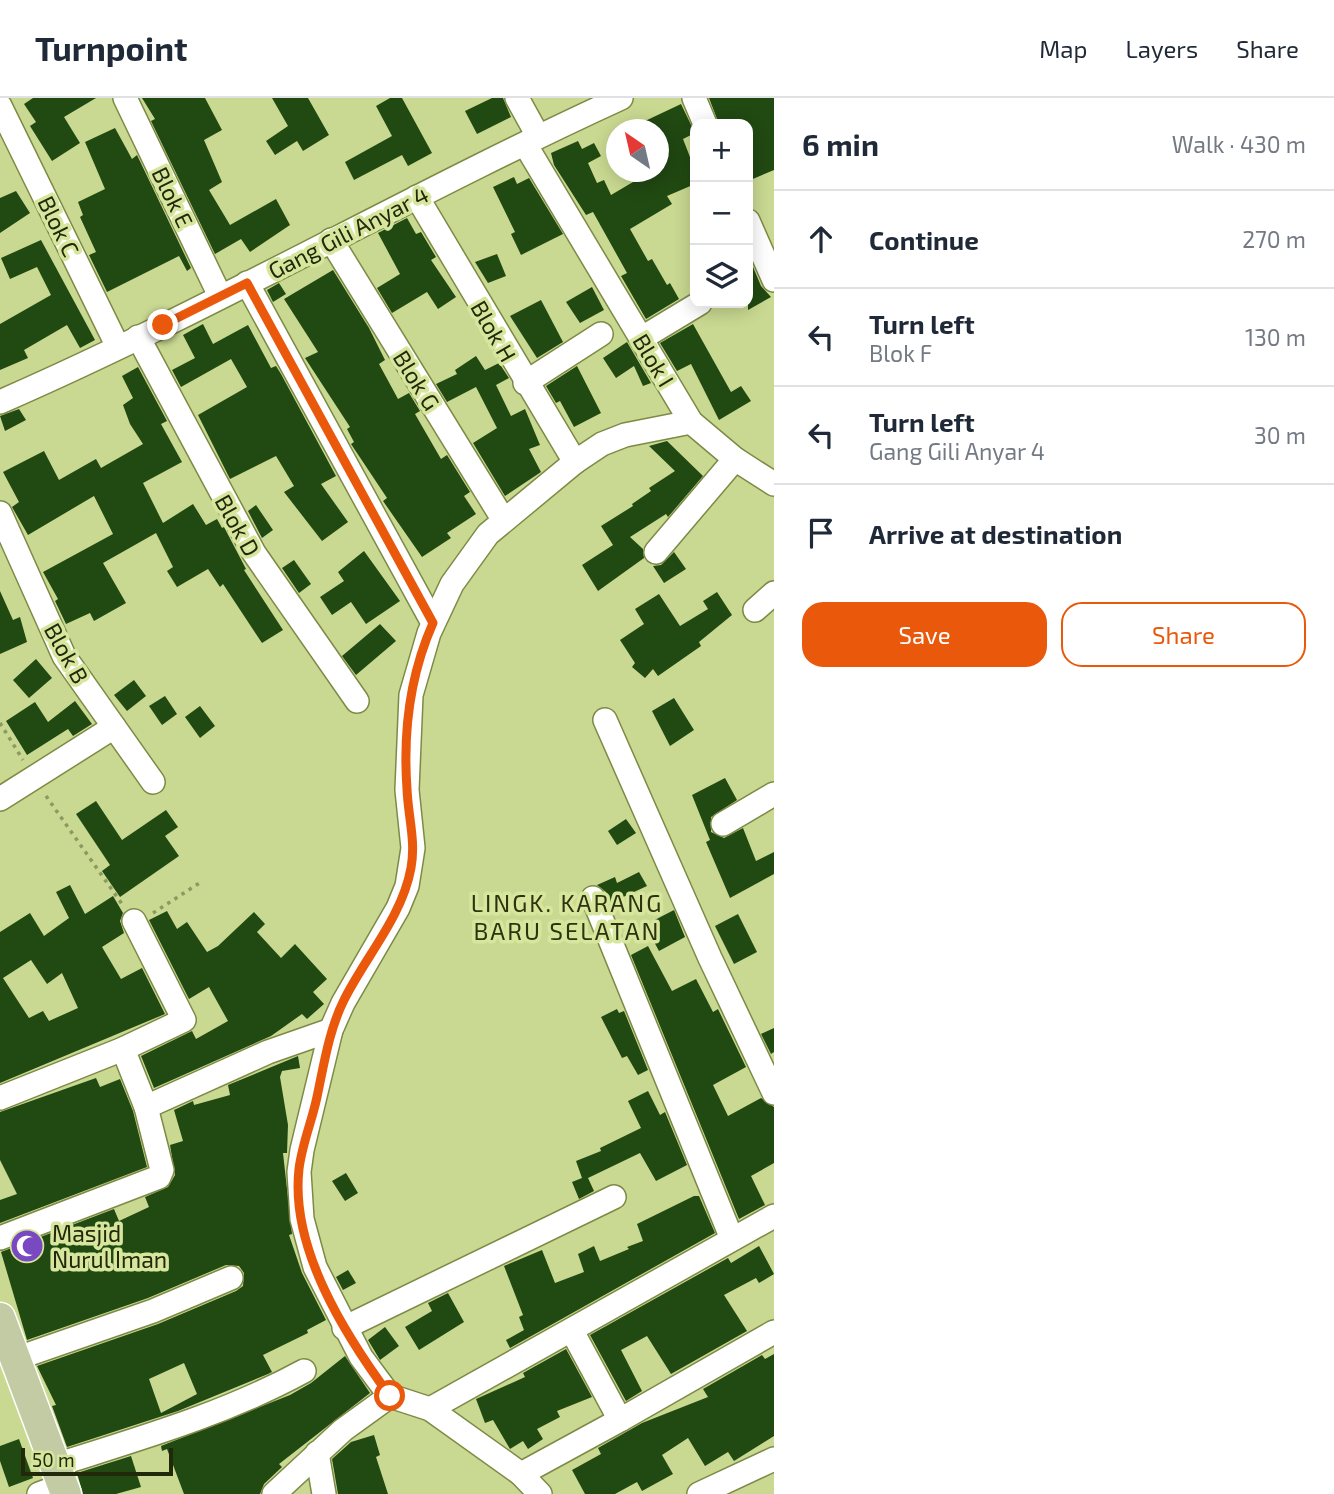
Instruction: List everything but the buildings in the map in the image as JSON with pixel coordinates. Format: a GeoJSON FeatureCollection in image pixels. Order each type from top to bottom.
{"type":"FeatureCollection","features":[{"type":"Feature","properties":{"kind":"main road"},"geometry":{"type":"LineString","coordinates":[[0,1318],[56,1484]]}},
{"type":"Feature","properties":{"kind":"street","name":"Blok E"},"geometry":{"type":"LineString","coordinates":[[125,98],[220,296]]}},
{"type":"Feature","properties":{"kind":"street","name":"Blok I"},"geometry":{"type":"LineString","coordinates":[[517,98],[532,140],[691,422],[735,459],[774,484]]}},
{"type":"Feature","properties":{"kind":"street","name":"Gang Gili Anyar 4"},"geometry":{"type":"LineString","coordinates":[[0,402],[128,342],[620,98]]}},
{"type":"Feature","properties":{"kind":"street"},"geometry":{"type":"LineString","coordinates":[[694,98],[703,119]]}},
{"type":"Feature","properties":{"kind":"street","name":"Blok C"},"geometry":{"type":"LineString","coordinates":[[0,106],[128,342]]}},
{"type":"Feature","properties":{"kind":"street","name":"Blok H"},"geometry":{"type":"LineString","coordinates":[[416,197],[525,383],[575,462]]}},
{"type":"Feature","properties":{"kind":"street"},"geometry":{"type":"LineString","coordinates":[[753,232],[774,280]]}},
{"type":"Feature","properties":{"kind":"street","name":"Blok G"},"geometry":{"type":"LineString","coordinates":[[331,240],[503,519]]}},
{"type":"Feature","properties":{"kind":"street"},"geometry":{"type":"LineString","coordinates":[[247,283],[433,623]]}},
{"type":"Feature","properties":{"kind":"street"},"geometry":{"type":"LineString","coordinates":[[642,338],[692,308]]}},
{"type":"Feature","properties":{"kind":"street"},"geometry":{"type":"LineString","coordinates":[[525,383],[601,334]]}},
{"type":"Feature","properties":{"kind":"street","name":"Blok D"},"geometry":{"type":"LineString","coordinates":[[128,342],[254,553],[356,701]]}},
{"type":"Feature","properties":{"kind":"street"},"geometry":{"type":"LineString","coordinates":[[540,1494],[521,1474],[430,1409],[390,1396],[344,1328],[315,1267],[302,1219],[299,1193],[302,1150],[331,1030],[343,1003],[398,908],[407,886],[413,848],[407,790],[411,695],[433,623],[463,566],[503,519],[602,444],[625,435],[691,422]]}},
{"type":"Feature","properties":{"kind":"street"},"geometry":{"type":"LineString","coordinates":[[656,552],[735,459]]}},
{"type":"Feature","properties":{"kind":"street","name":"Blok B"},"geometry":{"type":"LineString","coordinates":[[0,513],[64,656],[153,782]]}},
{"type":"Feature","properties":{"kind":"street"},"geometry":{"type":"LineString","coordinates":[[755,610],[774,593]]}},
{"type":"Feature","properties":{"kind":"street"},"geometry":{"type":"LineString","coordinates":[[605,720],[710,958],[774,1093]]}},
{"type":"Feature","properties":{"kind":"street"},"geometry":{"type":"LineString","coordinates":[[0,799],[114,727]]}},
{"type":"Feature","properties":{"kind":"street"},"geometry":{"type":"LineString","coordinates":[[723,824],[774,794]]}},
{"type":"Feature","properties":{"kind":"street"},"geometry":{"type":"LineString","coordinates":[[593,898],[732,1239]]}},
{"type":"Feature","properties":{"kind":"street"},"geometry":{"type":"LineString","coordinates":[[0,1098],[123,1049],[184,1020],[134,921]]}},
{"type":"Feature","properties":{"kind":"street"},"geometry":{"type":"LineString","coordinates":[[146,1107],[268,1052],[331,1030]]}},
{"type":"Feature","properties":{"kind":"street"},"geometry":{"type":"LineString","coordinates":[[0,1238],[159,1177],[162,1170],[146,1107],[123,1049]]}},
{"type":"Feature","properties":{"kind":"street"},"geometry":{"type":"LineString","coordinates":[[344,1328],[614,1197]]}},
{"type":"Feature","properties":{"kind":"street"},"geometry":{"type":"LineString","coordinates":[[430,1409],[774,1216]]}},
{"type":"Feature","properties":{"kind":"street"},"geometry":{"type":"LineString","coordinates":[[15,1359],[153,1311],[231,1278]]}},
{"type":"Feature","properties":{"kind":"street"},"geometry":{"type":"LineString","coordinates":[[572,1331],[620,1420]]}},
{"type":"Feature","properties":{"kind":"street"},"geometry":{"type":"LineString","coordinates":[[521,1474],[774,1332]]}},
{"type":"Feature","properties":{"kind":"street"},"geometry":{"type":"LineString","coordinates":[[56,1484],[236,1405],[304,1371]]}},
{"type":"Feature","properties":{"kind":"street"},"geometry":{"type":"LineString","coordinates":[[274,1494],[317,1453],[390,1396]]}},
{"type":"Feature","properties":{"kind":"street"},"geometry":{"type":"LineString","coordinates":[[317,1453],[324,1494]]}},
{"type":"Feature","properties":{"kind":"street"},"geometry":{"type":"LineString","coordinates":[[699,1494],[774,1459]]}},
{"type":"Feature","properties":{"kind":"path"},"geometry":{"type":"LineString","coordinates":[[0,723],[34,779],[134,921],[145,919],[201,882]]}},
{"type":"Feature","properties":{"kind":"place","name":"Masjid Nurul Iman"},"geometry":{"type":"Point","coordinates":[27,1246]}},
{"type":"Feature","properties":{"kind":"district","name":"LINGK. KARANG BARU SELATAN"},"geometry":{"type":"Point","coordinates":[567,916]}},
{"type":"Feature","properties":{"kind":"route"},"geometry":{"type":"LineString","coordinates":[[163,325],[247,283],[433,623],[411,695],[407,790],[412,829],[412,866],[398,908],[357,975],[331,1030],[299,1172],[302,1219],[315,1267],[344,1328],[361,1357],[390,1396]]}}]}
